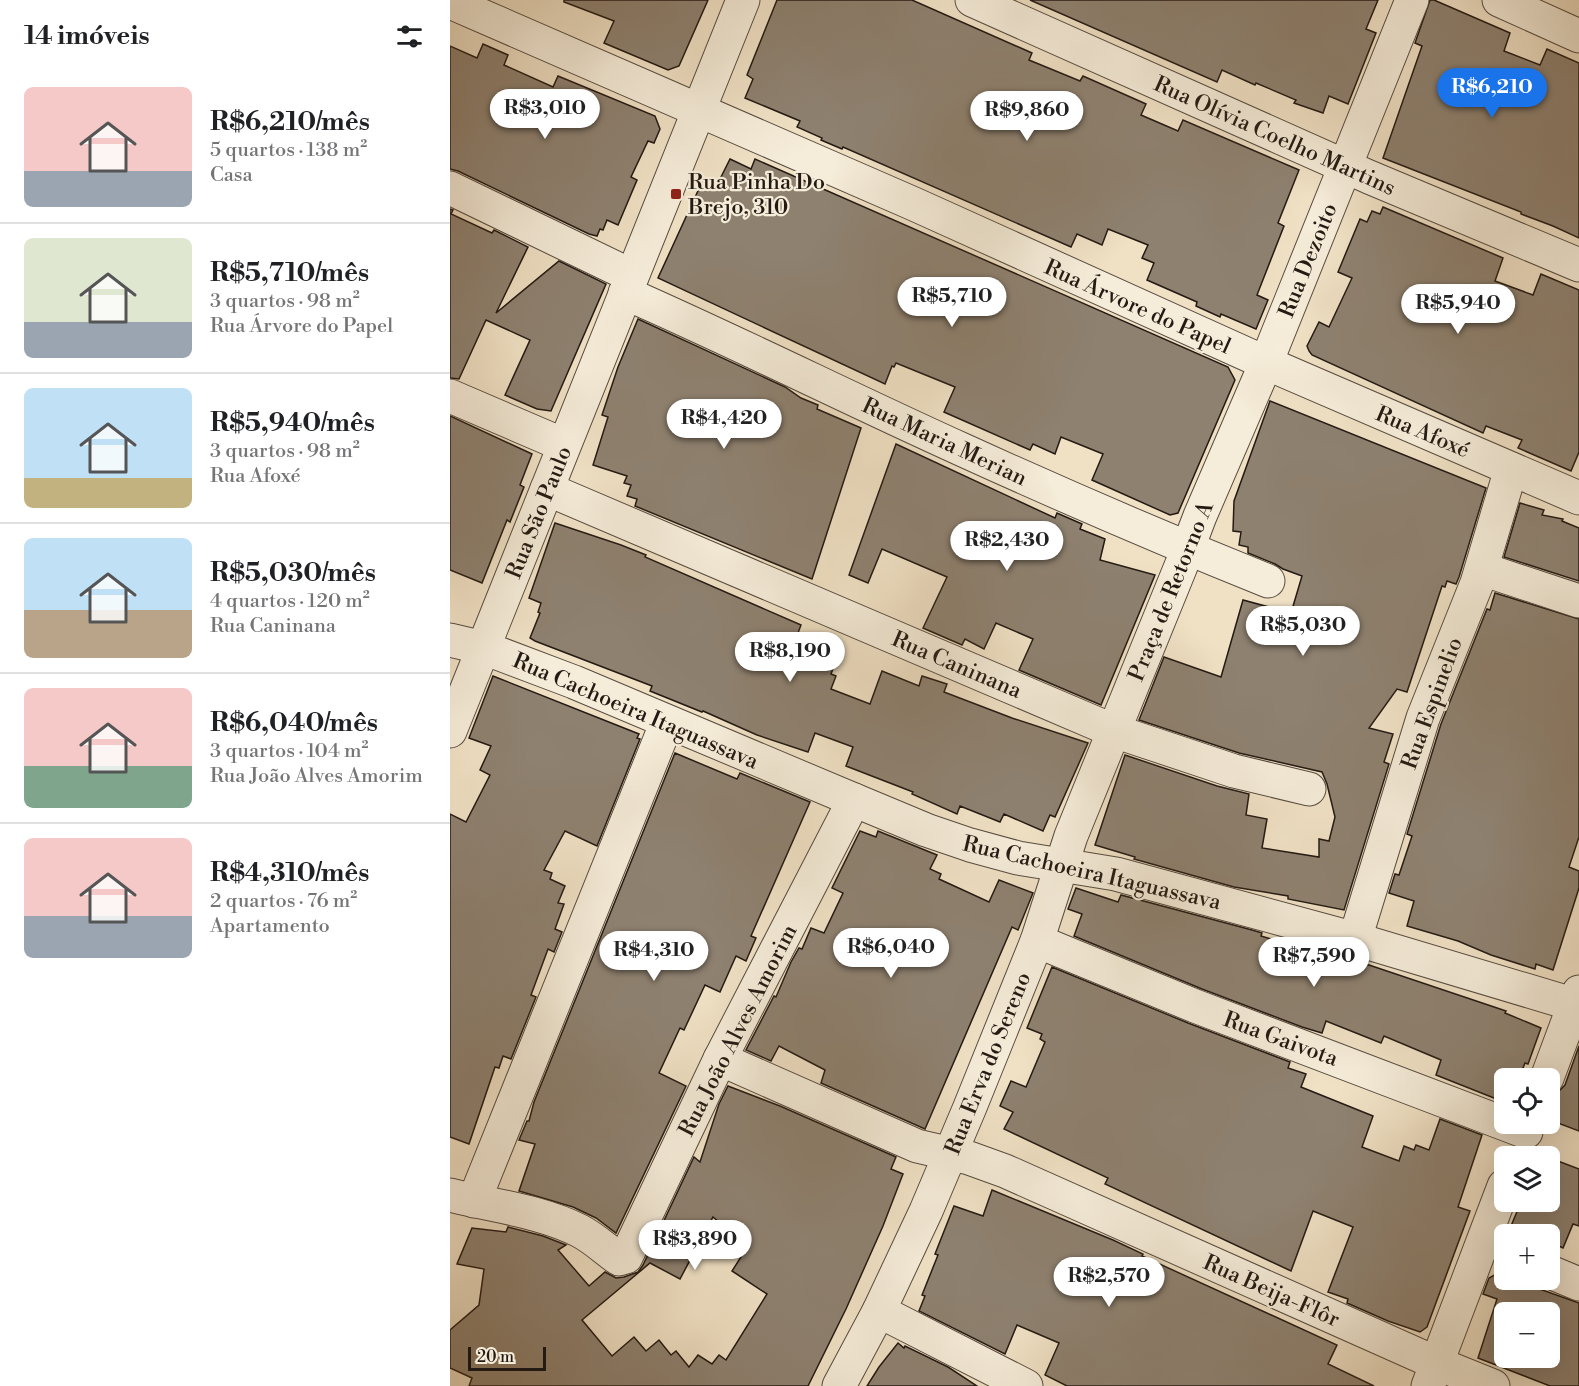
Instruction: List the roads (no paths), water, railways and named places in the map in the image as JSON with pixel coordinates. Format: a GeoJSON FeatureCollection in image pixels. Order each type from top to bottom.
{"type":"FeatureCollection","features":[{"type":"Feature","properties":{"kind":"street","name":"Rua São Paulo"},"geometry":{"type":"LineString","coordinates":[[450,731],[743,0]]}},
{"type":"Feature","properties":{"kind":"street","name":"Rua Olívia Coelho Martins"},"geometry":{"type":"LineString","coordinates":[[972,0],[1345,166],[1579,265]]}},
{"type":"Feature","properties":{"kind":"street","name":"Rua Dezoito"},"geometry":{"type":"LineString","coordinates":[[1227,452],[1266,363],[1412,0]]}},
{"type":"Feature","properties":{"kind":"street"},"geometry":{"type":"LineString","coordinates":[[1499,0],[1579,36]]}},
{"type":"Feature","properties":{"kind":"street","name":"Rua Árvore do Papel"},"geometry":{"type":"LineString","coordinates":[[450,2],[700,110],[1266,363]]}},
{"type":"Feature","properties":{"kind":"street","name":"Rua Maria Merian"},"geometry":{"type":"LineString","coordinates":[[450,188],[754,351],[962,450],[1269,581]]}},
{"type":"Feature","properties":{"kind":"street","name":"Rua Afoxé"},"geometry":{"type":"LineString","coordinates":[[1266,363],[1579,498]]}},
{"type":"Feature","properties":{"kind":"street"},"geometry":{"type":"LineString","coordinates":[[450,396],[564,446]]}},
{"type":"Feature","properties":{"kind":"street","name":"Praça de Retorno A"},"geometry":{"type":"LineString","coordinates":[[1114,731],[1227,452]]}},
{"type":"Feature","properties":{"kind":"street","name":"Rua Espinelio"},"geometry":{"type":"LineString","coordinates":[[1355,939],[1423,718],[1482,569],[1511,469]]}},
{"type":"Feature","properties":{"kind":"street","name":"Rua Caninana"},"geometry":{"type":"LineString","coordinates":[[547,489],[1114,731],[1224,768],[1309,789]]}},
{"type":"Feature","properties":{"kind":"street"},"geometry":{"type":"LineString","coordinates":[[1482,569],[1579,602]]}},
{"type":"Feature","properties":{"kind":"street","name":"Rua Cachoeira Itaguassava"},"geometry":{"type":"LineString","coordinates":[[450,640],[484,648],[574,682],[926,830],[987,850],[1018,858],[1116,874],[1578,1001]]}},
{"type":"Feature","properties":{"kind":"street"},"geometry":{"type":"LineString","coordinates":[[462,1198],[667,722]]}},
{"type":"Feature","properties":{"kind":"street","name":"Rua Erva do Sereno"},"geometry":{"type":"LineString","coordinates":[[839,1386],[879,1311],[951,1153],[1037,941],[1062,864],[1114,731]]}},
{"type":"Feature","properties":{"kind":"street","name":"Rua João Alves Amorim"},"geometry":{"type":"LineString","coordinates":[[462,1198],[565,1225],[590,1236],[621,1259],[626,1257],[720,1059],[854,800]]}},
{"type":"Feature","properties":{"kind":"street","name":"Rua Gaivota"},"geometry":{"type":"LineString","coordinates":[[1037,941],[1524,1137]]}},
{"type":"Feature","properties":{"kind":"street"},"geometry":{"type":"LineString","coordinates":[[1551,1068],[1578,1001]]}},
{"type":"Feature","properties":{"kind":"street","name":"Rua Beija-Flôr"},"geometry":{"type":"LineString","coordinates":[[720,1059],[917,1146],[951,1153],[1005,1171],[1064,1196],[1432,1374],[1493,1386]]}},
{"type":"Feature","properties":{"kind":"street"},"geometry":{"type":"LineString","coordinates":[[1432,1374],[1493,1249],[1499,1212]]}},
{"type":"Feature","properties":{"kind":"street"},"geometry":{"type":"LineString","coordinates":[[1560,1276],[1579,1284]]}},
{"type":"Feature","properties":{"kind":"street"},"geometry":{"type":"LineString","coordinates":[[879,1311],[1025,1386]]}},
{"type":"Feature","properties":{"kind":"place","name":"Rua Pinha Do Brejo, 310"},"geometry":{"type":"Point","coordinates":[676,194]}}]}
